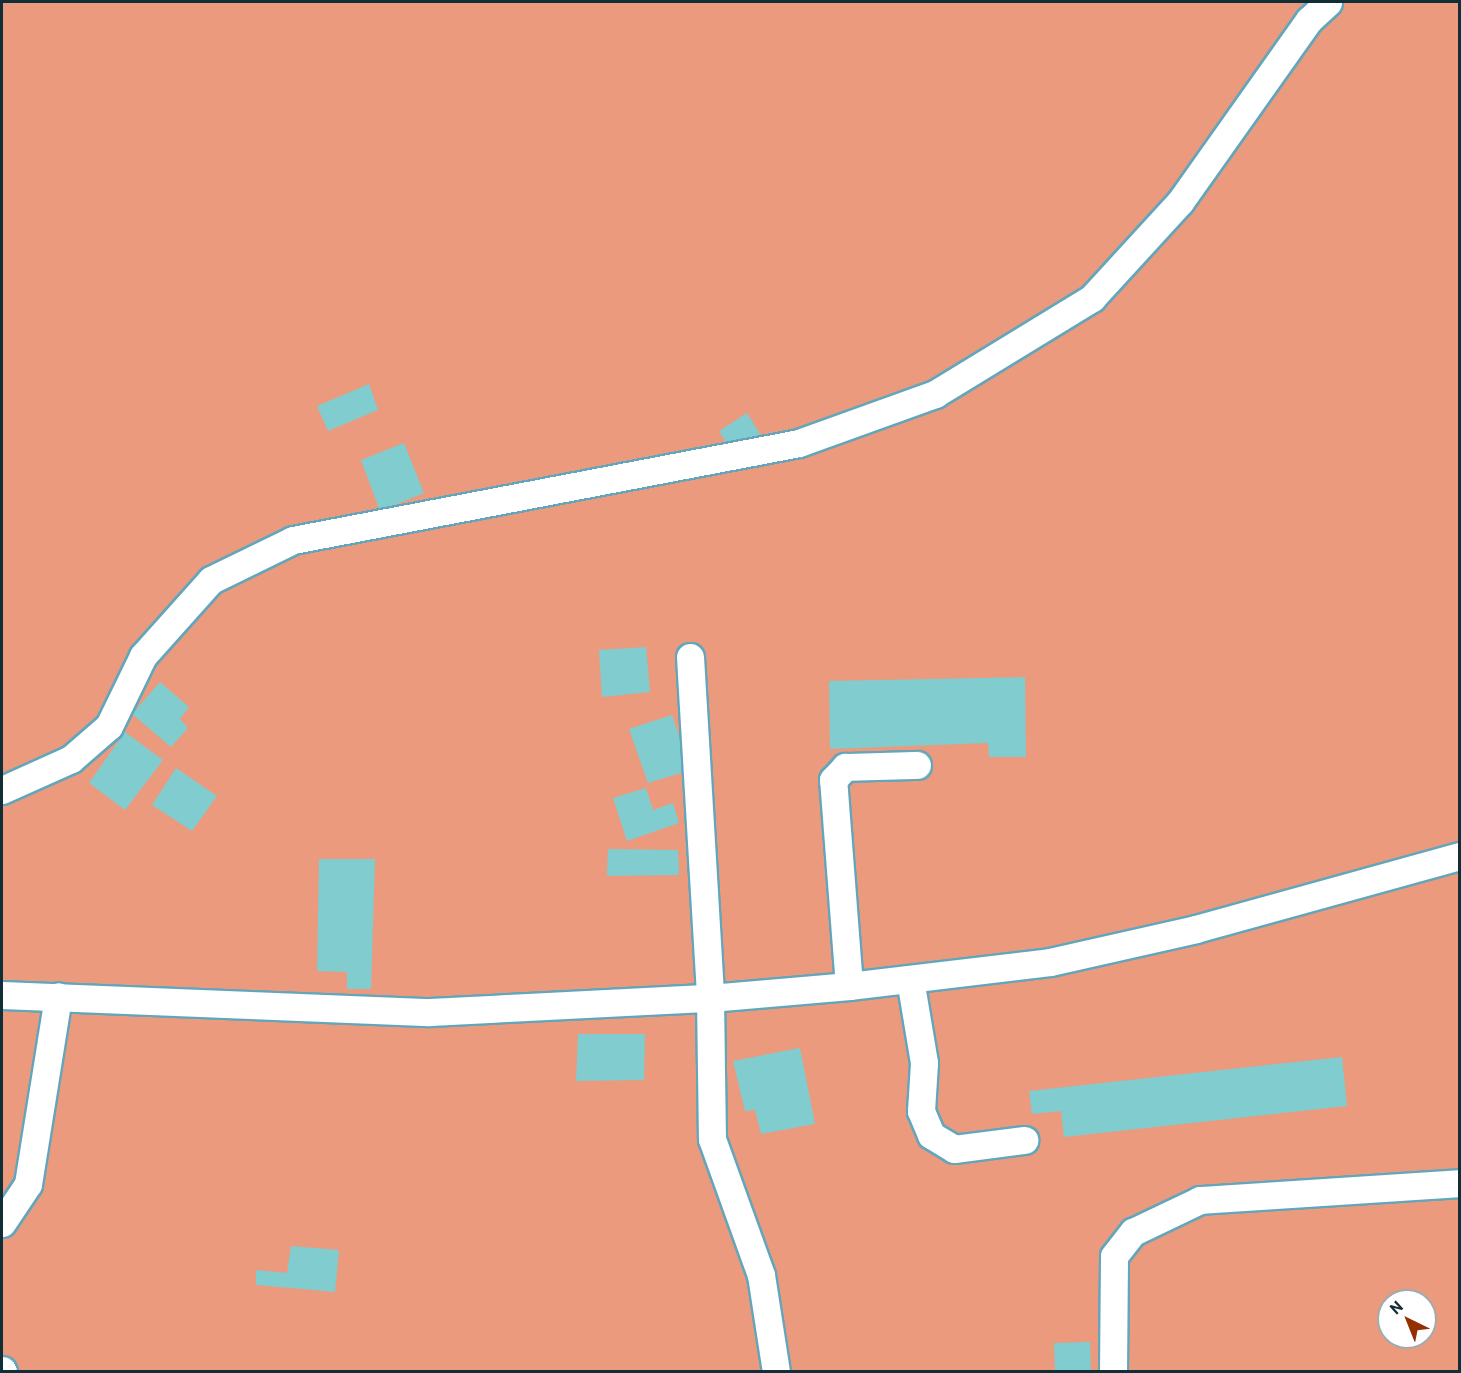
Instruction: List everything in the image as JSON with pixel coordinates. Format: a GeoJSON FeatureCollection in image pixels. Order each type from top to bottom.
{"type":"FeatureCollection","features":[{"type":"Feature","properties":{"kind":"street"},"geometry":{"type":"LineString","coordinates":[[2,790],[71,759],[109,726],[144,656],[211,580],[293,540],[641,477],[799,443],[935,394],[1092,298],[1180,202],[1328,2]]}},
{"type":"Feature","properties":{"kind":"street"},"geometry":{"type":"LineString","coordinates":[[690,657],[710,999],[712,1138],[761,1275],[776,1371]]}},
{"type":"Feature","properties":{"kind":"street"},"geometry":{"type":"LineString","coordinates":[[849,986],[833,780],[844,767],[917,765]]}},
{"type":"Feature","properties":{"kind":"street"},"geometry":{"type":"LineString","coordinates":[[2,995],[430,1012],[710,999],[849,986],[1050,962],[1196,929],[1460,856]]}},
{"type":"Feature","properties":{"kind":"street"},"geometry":{"type":"LineString","coordinates":[[910,979],[924,1063],[921,1111],[931,1135],[954,1149],[1024,1140]]}},
{"type":"Feature","properties":{"kind":"street"},"geometry":{"type":"LineString","coordinates":[[2,1223],[28,1184],[58,996]]}},
{"type":"Feature","properties":{"kind":"street"},"geometry":{"type":"LineString","coordinates":[[1113,1371],[1114,1256],[1133,1232],[1200,1200],[1460,1183]]}},
{"type":"Feature","properties":{"kind":"shaded area"},"geometry":{"type":"Polygon","coordinates":[[[2,2],[1459,2],[1459,1371],[2,1372],[2,2]]]}},
{"type":"Feature","properties":{"kind":"building"},"geometry":{"type":"Polygon","coordinates":[[[369,384],[378,410],[328,431],[317,406],[369,384]]]}},
{"type":"Feature","properties":{"kind":"building"},"geometry":{"type":"Polygon","coordinates":[[[747,413],[760,434],[731,451],[719,431],[747,413]]]}},
{"type":"Feature","properties":{"kind":"building"},"geometry":{"type":"Polygon","coordinates":[[[404,443],[424,493],[380,511],[361,460],[404,443]]]}},
{"type":"Feature","properties":{"kind":"building"},"geometry":{"type":"Polygon","coordinates":[[[646,647],[650,692],[602,697],[599,650],[646,647]]]}},
{"type":"Feature","properties":{"kind":"building"},"geometry":{"type":"Polygon","coordinates":[[[1025,677],[1026,757],[989,757],[988,743],[830,749],[829,681],[1025,677]]]}},
{"type":"Feature","properties":{"kind":"building"},"geometry":{"type":"Polygon","coordinates":[[[160,682],[189,707],[180,719],[188,728],[171,747],[132,714],[160,682]]]}},
{"type":"Feature","properties":{"kind":"building"},"geometry":{"type":"Polygon","coordinates":[[[672,715],[691,770],[648,783],[629,729],[672,715]]]}},
{"type":"Feature","properties":{"kind":"building"},"geometry":{"type":"Polygon","coordinates":[[[125,732],[163,760],[125,810],[89,783],[125,732]]]}},
{"type":"Feature","properties":{"kind":"building"},"geometry":{"type":"Polygon","coordinates":[[[176,768],[217,796],[192,831],[152,805],[176,768]]]}},
{"type":"Feature","properties":{"kind":"building"},"geometry":{"type":"Polygon","coordinates":[[[646,788],[653,810],[673,803],[679,823],[627,841],[613,798],[646,788]]]}},
{"type":"Feature","properties":{"kind":"building"},"geometry":{"type":"Polygon","coordinates":[[[608,849],[678,850],[679,875],[607,876],[608,849]]]}},
{"type":"Feature","properties":{"kind":"building"},"geometry":{"type":"Polygon","coordinates":[[[319,859],[375,859],[371,989],[347,989],[347,972],[317,971],[319,859]]]}},
{"type":"Feature","properties":{"kind":"building"},"geometry":{"type":"Polygon","coordinates":[[[578,1034],[645,1034],[644,1080],[576,1081],[578,1034]]]}},
{"type":"Feature","properties":{"kind":"building"},"geometry":{"type":"Polygon","coordinates":[[[800,1048],[815,1124],[761,1134],[755,1110],[745,1111],[733,1061],[800,1048]]]}},
{"type":"Feature","properties":{"kind":"building"},"geometry":{"type":"Polygon","coordinates":[[[1342,1057],[1347,1106],[1064,1137],[1061,1111],[1032,1114],[1029,1091],[1342,1057]]]}},
{"type":"Feature","properties":{"kind":"building"},"geometry":{"type":"Polygon","coordinates":[[[291,1246],[339,1250],[335,1292],[256,1285],[256,1270],[287,1273],[291,1246]]]}},
{"type":"Feature","properties":{"kind":"building"},"geometry":{"type":"Polygon","coordinates":[[[1090,1342],[1091,1372],[1055,1372],[1054,1343],[1090,1342]]]}}]}
